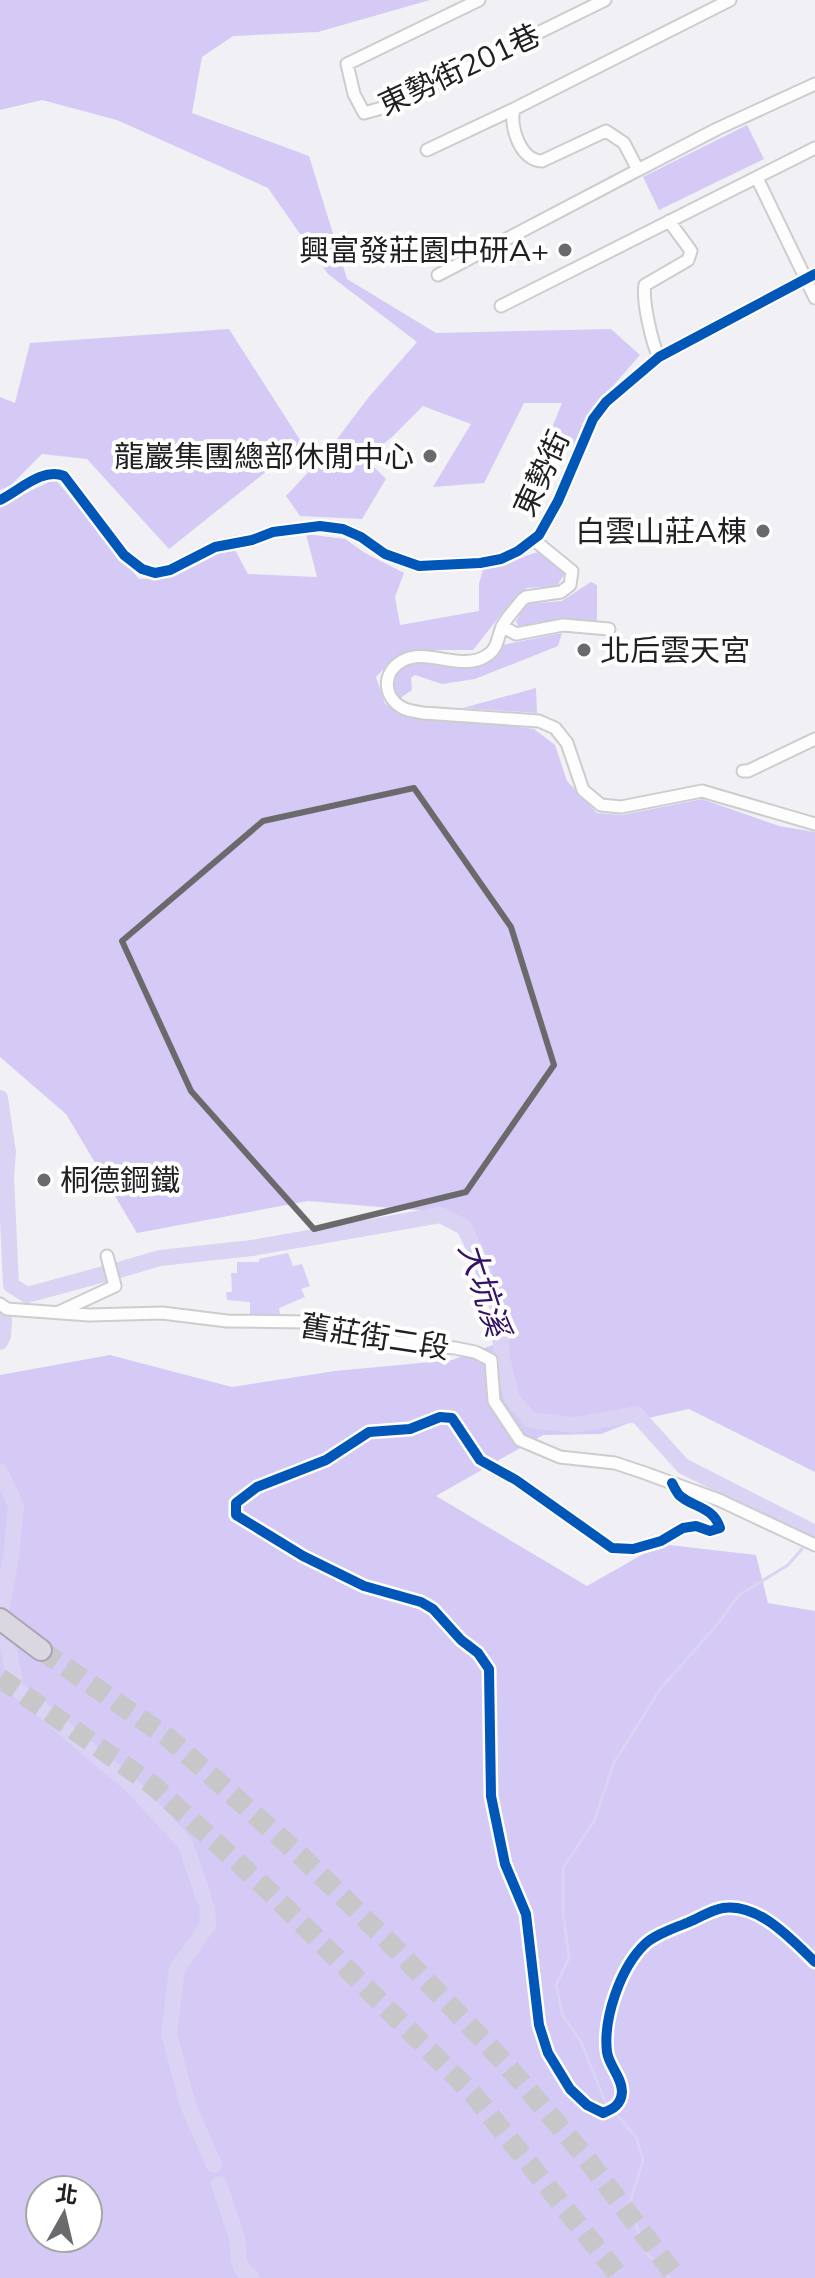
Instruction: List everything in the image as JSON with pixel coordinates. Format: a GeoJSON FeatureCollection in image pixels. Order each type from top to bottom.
{"type":"FeatureCollection","features":[{"type":"Feature","properties":{"kind":"highway"},"geometry":{"type":"LineString","coordinates":[[0,1619],[41,1650]]}},
{"type":"Feature","properties":{"kind":"street","name":"東勢街201巷"},"geometry":{"type":"LineString","coordinates":[[479,0],[347,64],[354,94],[364,113],[389,106],[605,0]]}},
{"type":"Feature","properties":{"kind":"street","name":"東勢街201巷"},"geometry":{"type":"LineString","coordinates":[[638,170],[624,143],[606,131],[542,161],[534,161],[527,157],[512,127],[514,109],[730,0]]}},
{"type":"Feature","properties":{"kind":"street"},"geometry":{"type":"LineString","coordinates":[[438,275],[717,129],[815,84]]}},
{"type":"Feature","properties":{"kind":"street"},"geometry":{"type":"LineString","coordinates":[[427,150],[514,109]]}},
{"type":"Feature","properties":{"kind":"street"},"geometry":{"type":"LineString","coordinates":[[501,306],[815,148]]}},
{"type":"Feature","properties":{"kind":"street"},"geometry":{"type":"LineString","coordinates":[[757,178],[810,277],[815,298]]}},
{"type":"Feature","properties":{"kind":"street"},"geometry":{"type":"LineString","coordinates":[[659,357],[646,312],[645,285],[688,260],[691,251],[669,221]]}},
{"type":"Feature","properties":{"kind":"street","name":"東勢街"},"geometry":{"type":"LineString","coordinates":[[0,500],[44,475],[57,473],[64,476],[124,555],[142,569],[155,573],[170,570],[215,547],[299,527],[343,529],[385,554],[419,566],[501,559],[534,540],[552,512],[593,419],[606,402],[659,357],[810,277]]}},
{"type":"Feature","properties":{"kind":"street","name":"東勢街"},"geometry":{"type":"LineString","coordinates":[[534,540],[572,571],[570,585],[561,592],[526,597],[502,626],[495,650],[483,659],[465,661],[419,657],[398,663],[389,673],[386,688],[389,696],[404,709],[414,711],[539,721],[555,728],[567,743],[583,790],[601,805],[621,807],[702,791],[815,824]]}},
{"type":"Feature","properties":{"kind":"street"},"geometry":{"type":"LineString","coordinates":[[502,626],[516,634],[563,625],[609,629]]}},
{"type":"Feature","properties":{"kind":"street"},"geometry":{"type":"LineString","coordinates":[[743,771],[815,739]]}},
{"type":"Feature","properties":{"kind":"street"},"geometry":{"type":"LineString","coordinates":[[58,1313],[115,1286],[107,1256]]}},
{"type":"Feature","properties":{"kind":"street","name":"舊莊街二段"},"geometry":{"type":"LineString","coordinates":[[0,1304],[7,1309],[58,1313],[162,1313],[227,1321],[307,1322],[397,1342],[475,1352],[491,1360],[494,1401],[520,1440],[560,1457],[615,1463],[672,1483],[719,1500],[808,1543]]}},
{"type":"Feature","properties":{"kind":"street"},"geometry":{"type":"LineString","coordinates":[[672,1483],[679,1495],[709,1511],[720,1528],[710,1531],[696,1526],[683,1528],[661,1541],[633,1549],[612,1548],[516,1480],[480,1460],[463,1439],[452,1418],[440,1417],[410,1429],[369,1432],[326,1460],[257,1487],[236,1503],[236,1515],[303,1556],[364,1586],[421,1602],[433,1609],[461,1640],[478,1653],[489,1669],[491,1796],[505,1864],[526,1914],[539,2025],[548,2053],[570,2089],[587,2105],[603,2113],[615,2108],[620,2100],[622,2090],[619,2077],[607,2055],[608,2029],[616,1991],[645,1944],[720,1909],[737,1908],[755,1913],[815,1962]]}},
{"type":"Feature","properties":{"kind":"highlighted area"},"geometry":{"type":"Polygon","coordinates":[[[414,788],[511,927],[554,1065],[466,1192],[314,1229],[191,1091],[122,941],[263,821],[414,788]]]}},
{"type":"Feature","properties":{"kind":"shaded area"},"geometry":{"type":"Polygon","coordinates":[[[0,0],[430,0],[318,32],[233,36],[202,57],[192,113],[309,156],[347,279],[436,333],[611,329],[640,355],[592,410],[574,446],[550,433],[562,403],[524,403],[484,483],[433,487],[471,424],[423,406],[365,458],[386,479],[362,519],[300,516],[286,496],[328,451],[368,398],[417,342],[328,274],[268,188],[117,120],[42,100],[0,110],[0,0]]]}},
{"type":"Feature","properties":{"kind":"shaded area"},"geometry":{"type":"Polygon","coordinates":[[[747,125],[764,159],[659,210],[643,177],[747,125]]]}},
{"type":"Feature","properties":{"kind":"shaded area"},"geometry":{"type":"Polygon","coordinates":[[[229,329],[302,443],[169,549],[87,459],[42,454],[10,486],[0,490],[0,397],[15,403],[30,343],[229,329]]]}},
{"type":"Feature","properties":{"kind":"shaded area"},"geometry":{"type":"Polygon","coordinates":[[[55,479],[139,579],[168,578],[208,555],[235,550],[248,574],[317,577],[306,534],[345,539],[404,573],[395,597],[400,625],[479,611],[479,584],[483,570],[538,552],[565,573],[557,586],[527,588],[510,603],[473,650],[419,650],[393,659],[376,677],[385,704],[427,716],[534,729],[555,745],[567,781],[597,813],[622,815],[702,799],[779,826],[815,832],[815,1472],[689,1409],[634,1421],[601,1434],[543,1435],[436,1496],[587,1586],[661,1544],[756,1555],[768,1603],[815,1611],[815,2278],[0,2278],[0,1375],[110,1355],[232,1387],[335,1371],[452,1360],[512,1338],[485,1252],[440,1212],[308,1201],[137,1233],[66,1114],[0,1057],[0,506],[55,479]]]}},
{"type":"Feature","properties":{"kind":"shaded area"},"geometry":{"type":"Polygon","coordinates":[[[591,582],[597,585],[597,621],[563,618],[519,629],[516,621],[526,604],[562,601],[591,582]]]}},
{"type":"Feature","properties":{"kind":"shaded area"},"geometry":{"type":"Polygon","coordinates":[[[562,633],[558,646],[475,679],[442,684],[415,675],[411,678],[412,690],[400,698],[392,693],[389,681],[406,667],[427,663],[473,667],[502,645],[562,633]]]}},
{"type":"Feature","properties":{"kind":"shaded area"},"geometry":{"type":"Polygon","coordinates":[[[536,688],[537,713],[463,708],[536,688]]]}},
{"type":"Feature","properties":{"kind":"shaded area"},"geometry":{"type":"Polygon","coordinates":[[[288,1253],[293,1266],[302,1264],[310,1286],[301,1289],[305,1297],[279,1308],[280,1314],[250,1316],[250,1302],[227,1300],[226,1292],[232,1292],[231,1273],[237,1273],[237,1262],[259,1262],[259,1259],[288,1253]]]}},
{"type":"Feature","properties":{"kind":"waterway","name":"大坑溪"},"geometry":{"type":"LineString","coordinates":[[0,1098],[8,1152],[6,1177],[11,1285],[27,1295],[104,1274]]}},
{"type":"Feature","properties":{"kind":"waterway","name":"大坑溪"},"geometry":{"type":"LineString","coordinates":[[119,1270],[160,1258],[252,1248],[440,1215],[464,1227],[476,1252],[498,1308],[502,1358],[512,1399],[531,1420],[575,1425],[636,1414],[683,1466],[815,1533]]}},
{"type":"Feature","properties":{"kind":"waterway"},"geometry":{"type":"LineString","coordinates":[[0,1342],[4,1319]]}},
{"type":"Feature","properties":{"kind":"waterway"},"geometry":{"type":"LineString","coordinates":[[0,1471],[16,1506],[1,1612]]}},
{"type":"Feature","properties":{"kind":"waterway"},"geometry":{"type":"LineString","coordinates":[[606,2103],[581,2042],[563,2016],[556,1985],[569,1958],[563,1912],[563,1868],[594,1821],[614,1763],[660,1689],[739,1595],[788,1565],[802,1549]]}},
{"type":"Feature","properties":{"kind":"waterway"},"geometry":{"type":"LineString","coordinates":[[6,1635],[16,1688],[130,1784],[185,1843],[204,1898]]}},
{"type":"Feature","properties":{"kind":"waterway"},"geometry":{"type":"LineString","coordinates":[[207,1907],[208,1925],[177,1969],[169,2034],[188,2105],[214,2165]]}},
{"type":"Feature","properties":{"kind":"waterway"},"geometry":{"type":"LineString","coordinates":[[618,2116],[636,2137],[643,2160],[630,2203],[643,2249],[670,2278]]}},
{"type":"Feature","properties":{"kind":"waterway"},"geometry":{"type":"LineString","coordinates":[[219,2184],[237,2238],[239,2261],[242,2269],[252,2278]]}},
{"type":"Feature","properties":{"kind":"tunnel"},"geometry":{"type":"LineString","coordinates":[[41,1650],[170,1739],[301,1856],[397,1950],[506,2064],[583,2154],[677,2278]]}},
{"type":"Feature","properties":{"kind":"tunnel"},"geometry":{"type":"LineString","coordinates":[[0,1678],[155,1787],[269,1891],[473,2094],[621,2278]]}},
{"type":"Feature","properties":{"kind":"cycle path"},"geometry":{"type":"LineString","coordinates":[[0,500],[39,477],[64,476],[124,555],[142,569],[155,573],[170,570],[215,547],[252,540],[273,532],[320,526],[343,529],[385,554],[419,566],[501,559],[539,535],[558,501],[593,419],[606,402],[659,357],[815,274]]}},
{"type":"Feature","properties":{"kind":"cycle path"},"geometry":{"type":"LineString","coordinates":[[672,1483],[684,1499],[713,1515],[720,1528],[710,1531],[696,1526],[683,1528],[661,1541],[633,1549],[612,1548],[516,1480],[480,1460],[452,1418],[440,1417],[410,1429],[369,1432],[326,1460],[257,1487],[236,1503],[236,1515],[303,1556],[364,1586],[421,1602],[433,1609],[461,1640],[478,1653],[489,1669],[491,1796],[505,1864],[526,1914],[539,2025],[548,2053],[570,2089],[587,2105],[603,2113],[620,2100],[621,2087],[607,2052],[611,2010],[628,1966],[645,1944],[655,1937],[714,1910],[736,1908],[774,1924],[815,1962]]}},
{"type":"Feature","properties":{"kind":"place","name":"興富發莊園中研A+"},"geometry":{"type":"Point","coordinates":[565,250]}},
{"type":"Feature","properties":{"kind":"place","name":"龍巖集團總部休閒中心"},"geometry":{"type":"Point","coordinates":[430,456]}},
{"type":"Feature","properties":{"kind":"place","name":"白雲山莊A棟"},"geometry":{"type":"Point","coordinates":[763,531]}},
{"type":"Feature","properties":{"kind":"place","name":"北后雲天宮"},"geometry":{"type":"Point","coordinates":[584,650]}},
{"type":"Feature","properties":{"kind":"place","name":"桐德鋼鐵"},"geometry":{"type":"Point","coordinates":[44,1180]}}]}
